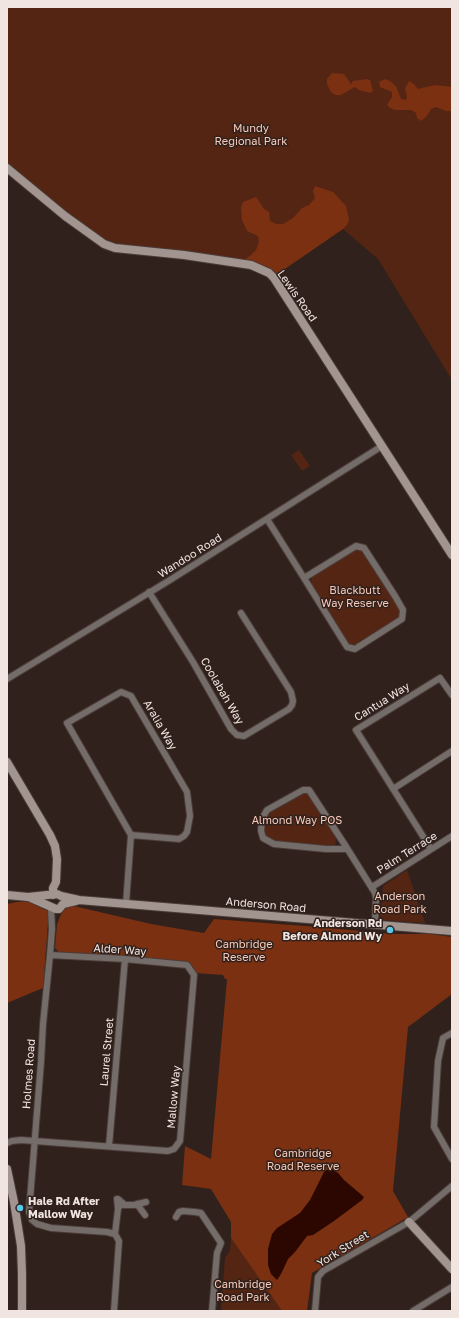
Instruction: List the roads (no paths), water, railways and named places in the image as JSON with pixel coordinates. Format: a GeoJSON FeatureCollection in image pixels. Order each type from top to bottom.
{"type":"FeatureCollection","features":[{"type":"Feature","properties":{"kind":"street","name":"Lewis Road"},"geometry":{"type":"LineString","coordinates":[[7,168],[65,216],[104,244],[115,248],[184,255],[251,265],[269,273],[274,278],[452,555]]}},
{"type":"Feature","properties":{"kind":"street","name":"Wandoo Road"},"geometry":{"type":"LineString","coordinates":[[7,679],[267,519],[382,446]]}},
{"type":"Feature","properties":{"kind":"street"},"geometry":{"type":"LineString","coordinates":[[267,519],[347,647],[355,649],[402,619],[403,610],[364,548],[356,546],[304,578]]}},
{"type":"Feature","properties":{"kind":"street","name":"Coolabah Way"},"geometry":{"type":"LineString","coordinates":[[149,592],[193,662],[231,729],[237,735],[244,736],[289,709],[293,701],[291,692],[240,612]]}},
{"type":"Feature","properties":{"kind":"street","name":"Cantua Way"},"geometry":{"type":"LineString","coordinates":[[431,849],[356,730],[440,678],[452,695]]}},
{"type":"Feature","properties":{"kind":"street","name":"Aralia Way"},"geometry":{"type":"LineString","coordinates":[[121,692],[131,696],[187,792],[190,816],[187,832],[179,839],[131,835],[67,723],[121,692]]}},
{"type":"Feature","properties":{"kind":"street"},"geometry":{"type":"LineString","coordinates":[[393,789],[452,751]]}},
{"type":"Feature","properties":{"kind":"street"},"geometry":{"type":"LineString","coordinates":[[7,762],[50,835],[55,846],[57,859],[56,901],[28,896],[7,895]]}},
{"type":"Feature","properties":{"kind":"street"},"geometry":{"type":"LineString","coordinates":[[347,849],[326,849],[274,844],[263,838],[261,831],[262,819],[267,810],[303,790],[309,790],[372,887],[376,898],[375,925]]}},
{"type":"Feature","properties":{"kind":"street"},"geometry":{"type":"LineString","coordinates":[[126,904],[131,835]]}},
{"type":"Feature","properties":{"kind":"street","name":"Palm Terrace"},"geometry":{"type":"LineString","coordinates":[[372,887],[452,836]]}},
{"type":"Feature","properties":{"kind":"street","name":"Anderson Road"},"geometry":{"type":"LineString","coordinates":[[56,901],[79,900],[452,931]]}},
{"type":"Feature","properties":{"kind":"street","name":"Holmes Road"},"geometry":{"type":"LineString","coordinates":[[56,901],[43,1024],[42,1062],[29,1212],[32,1220],[37,1224],[51,1228],[107,1232],[115,1234]]}},
{"type":"Feature","properties":{"kind":"street","name":"Alder Way"},"geometry":{"type":"LineString","coordinates":[[50,955],[187,965]]}},
{"type":"Feature","properties":{"kind":"street","name":"Laurel Street"},"geometry":{"type":"LineString","coordinates":[[109,1146],[124,960]]}},
{"type":"Feature","properties":{"kind":"street","name":"Mallow Way"},"geometry":{"type":"LineString","coordinates":[[7,1137],[21,1140],[168,1151],[174,1148],[180,1140],[194,975],[187,965]]}},
{"type":"Feature","properties":{"kind":"street"},"geometry":{"type":"LineString","coordinates":[[452,1033],[443,1038],[438,1061],[434,1127],[452,1159]]}},
{"type":"Feature","properties":{"kind":"street","name":"Mallow Way"},"geometry":{"type":"LineString","coordinates":[[7,1143],[21,1140]]}},
{"type":"Feature","properties":{"kind":"street"},"geometry":{"type":"LineString","coordinates":[[7,1169],[14,1202],[22,1259],[22,1311]]}},
{"type":"Feature","properties":{"kind":"street","name":"York Street"},"geometry":{"type":"LineString","coordinates":[[315,1311],[318,1277],[323,1271],[408,1222],[452,1186]]}},
{"type":"Feature","properties":{"kind":"street"},"geometry":{"type":"LineString","coordinates":[[114,1311],[119,1241],[115,1234],[118,1209],[120,1205],[146,1202]]}},
{"type":"Feature","properties":{"kind":"street"},"geometry":{"type":"LineString","coordinates":[[137,1204],[145,1215]]}},
{"type":"Feature","properties":{"kind":"street"},"geometry":{"type":"LineString","coordinates":[[176,1217],[179,1212],[183,1211],[201,1214],[221,1243],[217,1253],[212,1311]]}},
{"type":"Feature","properties":{"kind":"street"},"geometry":{"type":"LineString","coordinates":[[408,1222],[452,1269]]}},
{"type":"Feature","properties":{"kind":"street"},"geometry":{"type":"LineString","coordinates":[[17,1311],[18,1291],[16,1246],[18,1230]]}},
{"type":"Feature","properties":{"kind":"street"},"geometry":{"type":"LineString","coordinates":[[413,1311],[452,1287]]}},
{"type":"Feature","properties":{"kind":"place","name":"Anderson Rd Before Almond Wy"},"geometry":{"type":"Point","coordinates":[390,930]}},
{"type":"Feature","properties":{"kind":"place","name":"Hale Rd After Mallow Way"},"geometry":{"type":"Point","coordinates":[20,1208]}},
{"type":"Feature","properties":{"kind":"park label","name":"Mundy Regional Park"},"geometry":{"type":"Point","coordinates":[251,135]}},
{"type":"Feature","properties":{"kind":"park label","name":"Blackbutt Way Reserve"},"geometry":{"type":"Point","coordinates":[355,597]}},
{"type":"Feature","properties":{"kind":"park label","name":"Almond Way POS"},"geometry":{"type":"Point","coordinates":[297,821]}},
{"type":"Feature","properties":{"kind":"park label","name":"Anderson Road Park"},"geometry":{"type":"Point","coordinates":[400,903]}},
{"type":"Feature","properties":{"kind":"park label","name":"Cambridge Reserve"},"geometry":{"type":"Point","coordinates":[244,951]}},
{"type":"Feature","properties":{"kind":"park label","name":"Cambridge Road Reserve"},"geometry":{"type":"Point","coordinates":[303,1160]}},
{"type":"Feature","properties":{"kind":"park label","name":"Cambridge Road Park"},"geometry":{"type":"Point","coordinates":[243,1291]}}]}
